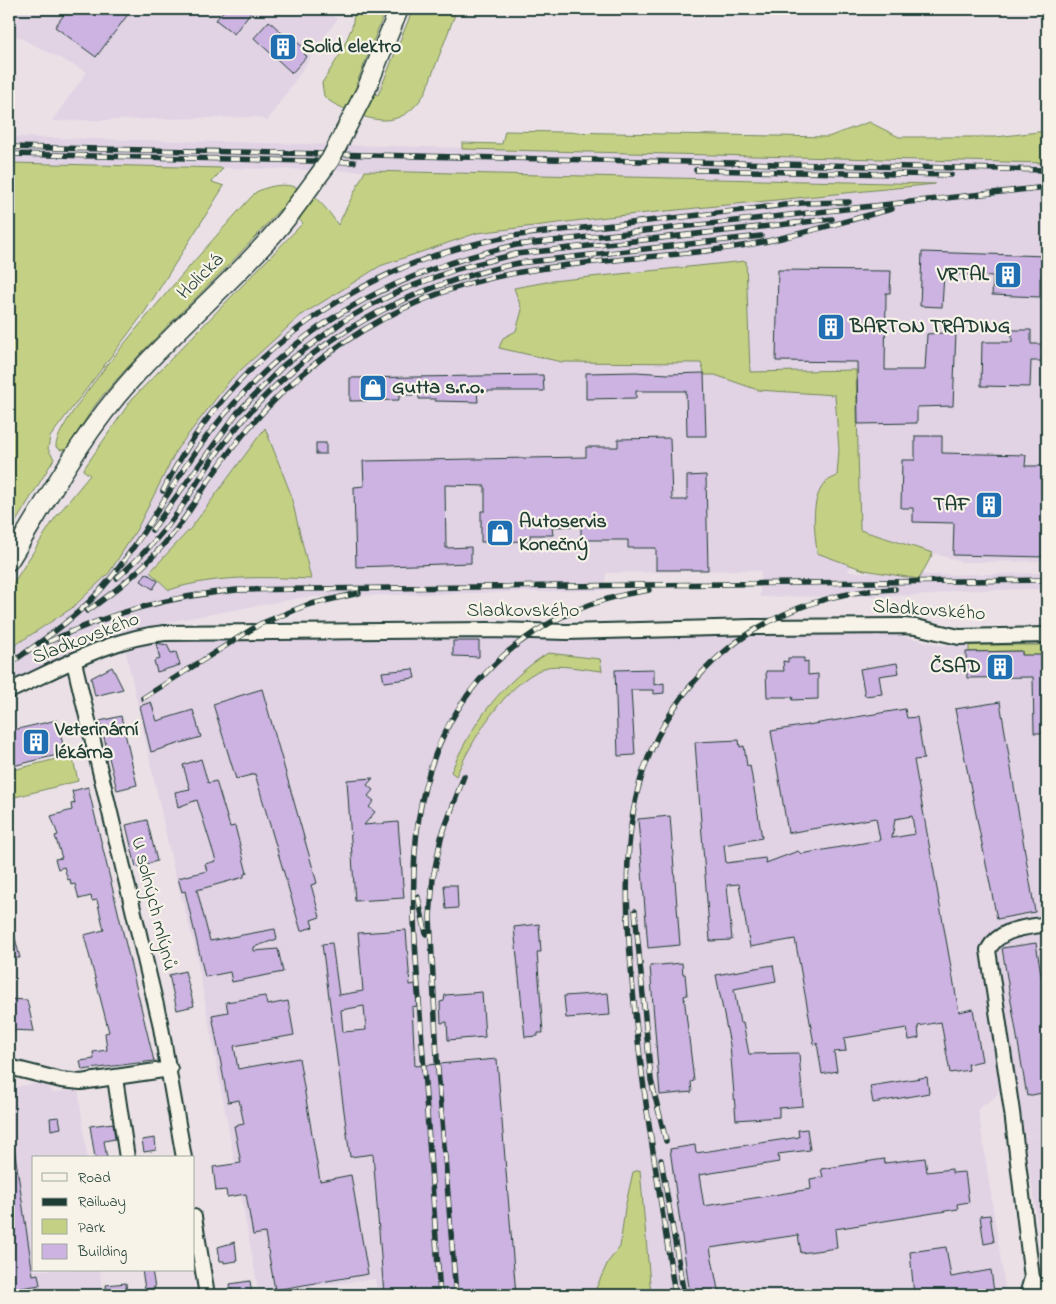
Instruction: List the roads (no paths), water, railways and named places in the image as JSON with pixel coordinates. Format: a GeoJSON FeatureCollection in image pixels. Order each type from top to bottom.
{"type":"FeatureCollection","features":[{"type":"Feature","properties":{"kind":"street","name":"Holická"},"geometry":{"type":"LineString","coordinates":[[9,561],[113,401],[149,360],[265,243],[291,213],[330,160],[366,90],[399,9]]}},
{"type":"Feature","properties":{"kind":"street","name":"Sladkovského"},"geometry":{"type":"LineString","coordinates":[[9,691],[130,640],[146,635],[165,633],[489,630],[567,632],[752,627],[902,626],[916,627],[959,637],[1047,636]]}},
{"type":"Feature","properties":{"kind":"street","name":"U solných mlýnů"},"geometry":{"type":"LineString","coordinates":[[74,662],[170,1069],[184,1156]]}},
{"type":"Feature","properties":{"kind":"street"},"geometry":{"type":"LineString","coordinates":[[1026,1295],[1032,1278],[1012,1112],[988,950],[998,936],[1008,931],[1047,924]]}},
{"type":"Feature","properties":{"kind":"street"},"geometry":{"type":"LineString","coordinates":[[9,1067],[74,1082],[115,1078],[170,1069]]}},
{"type":"Feature","properties":{"kind":"street"},"geometry":{"type":"LineString","coordinates":[[115,1078],[127,1156]]}},
{"type":"Feature","properties":{"kind":"street"},"geometry":{"type":"LineString","coordinates":[[195,1223],[207,1295]]}},
{"type":"Feature","properties":{"kind":"street"},"geometry":{"type":"LineString","coordinates":[[1032,1278],[1038,1287],[1039,1295]]}},
{"type":"Feature","properties":{"kind":"railway"},"geometry":{"type":"LineString","coordinates":[[9,147],[1047,170]]}},
{"type":"Feature","properties":{"kind":"railway"},"geometry":{"type":"LineString","coordinates":[[9,154],[354,162]]}},
{"type":"Feature","properties":{"kind":"railway"},"geometry":{"type":"LineString","coordinates":[[696,170],[951,175]]}},
{"type":"Feature","properties":{"kind":"railway"},"geometry":{"type":"LineString","coordinates":[[9,664],[75,615],[99,592],[136,544],[195,453],[239,398],[272,365],[307,336],[344,311],[383,290],[425,272],[469,257],[516,245],[1047,187]]}},
{"type":"Feature","properties":{"kind":"railway"},"geometry":{"type":"LineString","coordinates":[[163,491],[191,442],[225,398],[264,357],[307,322],[355,292],[405,267],[458,248],[513,236],[802,203],[849,202]]}},
{"type":"Feature","properties":{"kind":"railway"},"geometry":{"type":"LineString","coordinates":[[87,611],[132,576],[162,547],[183,521],[225,457],[250,426],[291,384],[341,345],[404,309],[448,290],[495,277],[551,267],[743,246],[786,237],[892,209]]}},
{"type":"Feature","properties":{"kind":"railway"},"geometry":{"type":"LineString","coordinates":[[152,530],[237,413],[285,364],[342,322],[404,289],[457,269],[516,254],[832,219]]}},
{"type":"Feature","properties":{"kind":"railway"},"geometry":{"type":"LineString","coordinates":[[117,578],[167,527],[223,445],[252,410],[284,378],[318,350],[354,326],[392,305],[433,288],[475,274],[519,263],[761,236]]}},
{"type":"Feature","properties":{"kind":"railway"},"geometry":{"type":"LineString","coordinates":[[48,642],[94,622],[140,607],[164,601],[237,590],[1047,580]]}},
{"type":"Feature","properties":{"kind":"railway"},"geometry":{"type":"LineString","coordinates":[[675,1295],[641,1067],[629,941],[628,864],[633,814],[638,789],[653,746],[675,706],[720,655],[756,629],[793,610],[833,597],[874,590],[895,589]]}},
{"type":"Feature","properties":{"kind":"railway"},"geometry":{"type":"LineString","coordinates":[[440,1295],[415,938],[416,836],[425,787],[441,740],[466,697],[503,656],[519,643],[571,612],[609,599],[649,590]]}},
{"type":"Feature","properties":{"kind":"railway"},"geometry":{"type":"LineString","coordinates":[[143,698],[260,624],[307,605],[359,593]]}},
{"type":"Feature","properties":{"kind":"railway"},"geometry":{"type":"LineString","coordinates":[[456,1295],[437,1058],[430,917],[433,878],[441,838],[464,776]]}},
{"type":"Feature","properties":{"kind":"railway"},"geometry":{"type":"LineString","coordinates":[[418,897],[426,934]]}},
{"type":"Feature","properties":{"kind":"railway"},"geometry":{"type":"LineString","coordinates":[[635,911],[651,1080],[666,1141]]}},
{"type":"Feature","properties":{"kind":"railway"},"geometry":{"type":"LineString","coordinates":[[661,1160],[684,1295]]}},
{"type":"Feature","properties":{"kind":"place","name":"Solid elektro"},"geometry":{"type":"Point","coordinates":[283,47]}},
{"type":"Feature","properties":{"kind":"place","name":"VRTAL"},"geometry":{"type":"Point","coordinates":[1008,275]}},
{"type":"Feature","properties":{"kind":"place","name":"BARTON TRADING"},"geometry":{"type":"Point","coordinates":[831,327]}},
{"type":"Feature","properties":{"kind":"place","name":"Gutta s.r.o."},"geometry":{"type":"Point","coordinates":[373,388]}},
{"type":"Feature","properties":{"kind":"place","name":"TAF"},"geometry":{"type":"Point","coordinates":[989,505]}},
{"type":"Feature","properties":{"kind":"place","name":"Autoservis Konečný"},"geometry":{"type":"Point","coordinates":[500,533]}},
{"type":"Feature","properties":{"kind":"place","name":"ČSAD"},"geometry":{"type":"Point","coordinates":[1000,667]}},
{"type":"Feature","properties":{"kind":"place","name":"Veterinární lékárna"},"geometry":{"type":"Point","coordinates":[36,742]}}]}
